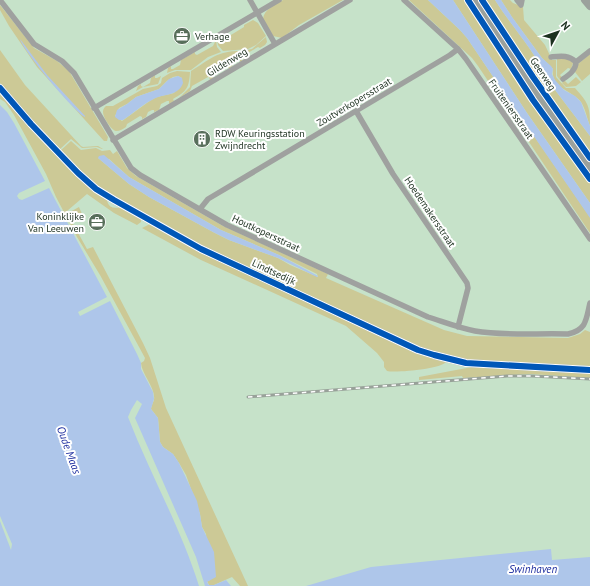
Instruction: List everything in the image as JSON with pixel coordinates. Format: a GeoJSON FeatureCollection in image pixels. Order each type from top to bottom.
{"type":"FeatureCollection","features":[{"type":"Feature","properties":{"kind":"street","name":"Houtkopersstraat"},"geometry":{"type":"LineString","coordinates":[[0,0],[34,44],[69,66],[131,168],[140,175],[227,225],[428,317],[458,328],[498,333],[568,334],[575,332],[583,326],[590,303]]}},
{"type":"Feature","properties":{"kind":"street"},"geometry":{"type":"LineString","coordinates":[[250,0],[275,44]]}},
{"type":"Feature","properties":{"kind":"street"},"geometry":{"type":"LineString","coordinates":[[94,108],[279,0]]}},
{"type":"Feature","properties":{"kind":"street","name":"Gildenweg"},"geometry":{"type":"LineString","coordinates":[[113,140],[350,0]]}},
{"type":"Feature","properties":{"kind":"street","name":"Fruiteniersstraat"},"geometry":{"type":"LineString","coordinates":[[404,0],[458,49],[590,239]]}},
{"type":"Feature","properties":{"kind":"street","name":"Geerweg"},"geometry":{"type":"LineString","coordinates":[[475,0],[519,68],[590,168]]}},
{"type":"Feature","properties":{"kind":"street"},"geometry":{"type":"LineString","coordinates":[[517,0],[521,5],[522,0]]}},
{"type":"Feature","properties":{"kind":"street"},"geometry":{"type":"LineString","coordinates":[[585,0],[590,6]]}},
{"type":"Feature","properties":{"kind":"street","name":"Zoutverkopersstraat"},"geometry":{"type":"LineString","coordinates":[[200,209],[208,199],[458,49]]}},
{"type":"Feature","properties":{"kind":"street"},"geometry":{"type":"LineString","coordinates":[[563,80],[573,72],[576,62],[590,51]]}},
{"type":"Feature","properties":{"kind":"street"},"geometry":{"type":"LineString","coordinates":[[551,57],[570,57],[576,62]]}},
{"type":"Feature","properties":{"kind":"street","name":"Lindtsedijk"},"geometry":{"type":"LineString","coordinates":[[0,88],[58,153],[91,185],[114,200],[205,251],[418,350],[434,356],[466,363],[590,370]]}},
{"type":"Feature","properties":{"kind":"street","name":"Hoedemakersstraat"},"geometry":{"type":"LineString","coordinates":[[356,111],[393,174],[467,283],[468,288],[458,328]]}},
{"type":"Feature","properties":{"kind":"shaded area"},"geometry":{"type":"Polygon","coordinates":[[[283,0],[343,0],[299,25],[282,38],[273,36],[263,19],[268,10],[283,0]]]}},
{"type":"Feature","properties":{"kind":"shaded area"},"geometry":{"type":"Polygon","coordinates":[[[409,0],[428,0],[467,38],[590,217],[590,233],[472,58],[409,0]]]}},
{"type":"Feature","properties":{"kind":"shaded area"},"geometry":{"type":"Polygon","coordinates":[[[453,0],[467,0],[506,60],[590,179],[590,203],[527,113],[453,0]]]}},
{"type":"Feature","properties":{"kind":"shaded area"},"geometry":{"type":"Polygon","coordinates":[[[484,0],[495,0],[531,50],[549,82],[590,136],[590,156],[523,61],[484,0]]]}},
{"type":"Feature","properties":{"kind":"shaded area"},"geometry":{"type":"Polygon","coordinates":[[[501,0],[510,0],[513,3],[523,7],[524,20],[545,45],[552,60],[556,60],[556,77],[566,88],[575,88],[585,101],[589,109],[590,126],[581,102],[558,85],[553,75],[553,69],[542,58],[501,0]]]}},
{"type":"Feature","properties":{"kind":"shaded area"},"geometry":{"type":"Polygon","coordinates":[[[0,5],[34,48],[57,61],[69,71],[108,137],[107,141],[104,141],[37,67],[9,26],[0,10],[0,5]]]}},
{"type":"Feature","properties":{"kind":"shaded area"},"geometry":{"type":"Polygon","coordinates":[[[253,20],[258,23],[266,36],[256,45],[248,49],[223,51],[218,45],[217,39],[219,38],[219,41],[221,41],[253,20]]]}},
{"type":"Feature","properties":{"kind":"shaded area"},"geometry":{"type":"Polygon","coordinates":[[[266,37],[267,42],[265,45],[246,54],[243,60],[242,51],[252,49],[266,37]]]}},
{"type":"Feature","properties":{"kind":"shaded area"},"geometry":{"type":"Polygon","coordinates":[[[216,40],[217,47],[221,52],[208,57],[191,70],[175,70],[167,73],[168,68],[171,66],[171,69],[173,69],[180,65],[181,60],[195,52],[197,55],[213,46],[216,40]]]}},
{"type":"Feature","properties":{"kind":"shaded area"},"geometry":{"type":"Polygon","coordinates":[[[0,50],[25,85],[81,146],[98,146],[103,149],[97,147],[82,148],[71,139],[59,150],[23,111],[0,83],[0,50]]]}},
{"type":"Feature","properties":{"kind":"shaded area"},"geometry":{"type":"Polygon","coordinates":[[[232,51],[241,51],[242,61],[240,62],[240,59],[238,59],[234,61],[229,69],[228,66],[226,66],[215,72],[213,78],[210,80],[208,77],[192,86],[190,91],[179,98],[190,87],[191,71],[219,54],[232,51]]]}},
{"type":"Feature","properties":{"kind":"shaded area"},"geometry":{"type":"Polygon","coordinates":[[[590,54],[590,74],[582,81],[575,72],[578,64],[590,54]]]}},
{"type":"Feature","properties":{"kind":"shaded area"},"geometry":{"type":"Polygon","coordinates":[[[567,58],[573,63],[571,69],[568,68],[560,75],[563,79],[560,80],[557,76],[557,59],[567,58]]]}},
{"type":"Feature","properties":{"kind":"shaded area"},"geometry":{"type":"Polygon","coordinates":[[[177,71],[190,72],[188,85],[181,94],[173,99],[174,101],[169,104],[169,101],[167,101],[161,104],[159,110],[154,112],[154,110],[152,110],[148,112],[146,117],[142,119],[140,116],[119,131],[112,128],[103,114],[103,109],[106,106],[113,106],[143,89],[157,86],[161,83],[162,78],[177,71]],[[178,76],[173,77],[159,89],[136,97],[119,108],[115,116],[122,121],[151,100],[174,93],[182,78],[178,76]]]}},
{"type":"Feature","properties":{"kind":"shaded area"},"geometry":{"type":"Polygon","coordinates":[[[155,75],[155,78],[161,76],[158,84],[143,87],[150,83],[151,78],[155,75]]]}},
{"type":"Feature","properties":{"kind":"shaded area"},"geometry":{"type":"Polygon","coordinates":[[[576,77],[581,82],[576,86],[566,87],[562,83],[564,80],[568,84],[576,77]]]}},
{"type":"Feature","properties":{"kind":"shaded area"},"geometry":{"type":"Polygon","coordinates":[[[141,84],[143,87],[136,91],[138,86],[141,84]]]}},
{"type":"Feature","properties":{"kind":"shaded area"},"geometry":{"type":"Polygon","coordinates":[[[0,91],[107,200],[111,207],[123,208],[141,218],[141,222],[137,225],[114,213],[87,194],[67,211],[68,213],[79,207],[82,214],[71,220],[87,249],[93,247],[143,343],[150,358],[166,408],[248,586],[240,586],[232,577],[214,585],[209,585],[207,581],[210,580],[206,534],[202,527],[200,514],[186,475],[173,454],[163,447],[160,442],[158,418],[151,409],[154,395],[141,363],[145,358],[100,275],[77,237],[46,174],[14,115],[5,102],[0,99],[0,91]]]}},
{"type":"Feature","properties":{"kind":"shaded area"},"geometry":{"type":"Polygon","coordinates":[[[71,141],[81,150],[96,148],[102,151],[110,150],[113,154],[117,151],[127,168],[136,176],[223,226],[328,274],[326,278],[444,330],[467,336],[568,338],[580,334],[585,330],[590,332],[590,366],[468,360],[439,354],[420,347],[204,247],[97,186],[60,151],[71,141]],[[98,158],[129,184],[149,197],[229,240],[278,258],[318,277],[317,274],[279,255],[221,230],[129,177],[109,159],[98,158]]]}},
{"type":"Feature","properties":{"kind":"shaded area"},"geometry":{"type":"Polygon","coordinates":[[[150,224],[446,362],[436,367],[408,371],[387,371],[384,367],[384,362],[377,353],[346,326],[201,260],[142,228],[150,224]]]}},
{"type":"Feature","properties":{"kind":"shaded area"},"geometry":{"type":"Polygon","coordinates":[[[472,367],[590,373],[590,378],[531,374],[463,378],[462,376],[419,380],[419,377],[472,367]]]}},
{"type":"Feature","properties":{"kind":"water"},"geometry":{"type":"Polygon","coordinates":[[[428,0],[453,0],[527,113],[590,203],[590,218],[467,38],[428,0]]]}},
{"type":"Feature","properties":{"kind":"water"},"geometry":{"type":"Polygon","coordinates":[[[495,0],[501,0],[542,58],[551,66],[553,69],[552,74],[555,80],[564,90],[575,96],[581,102],[590,126],[590,136],[549,82],[531,50],[495,0]]]}},
{"type":"Feature","properties":{"kind":"water"},"geometry":{"type":"Polygon","coordinates":[[[20,39],[47,75],[85,117],[70,104],[49,80],[29,55],[20,39]]]}},
{"type":"Feature","properties":{"kind":"water"},"geometry":{"type":"Polygon","coordinates":[[[178,76],[182,78],[183,83],[178,91],[148,102],[123,120],[119,120],[115,117],[117,110],[136,97],[159,89],[169,79],[178,76]]]}},
{"type":"Feature","properties":{"kind":"water","name":"Oude Maas"},"geometry":{"type":"Polygon","coordinates":[[[0,105],[7,112],[14,123],[45,181],[19,193],[17,196],[22,200],[49,188],[107,297],[78,312],[80,316],[110,301],[137,354],[141,363],[141,369],[153,392],[154,399],[151,409],[158,418],[160,442],[163,447],[173,454],[179,463],[197,501],[202,527],[214,552],[216,577],[207,582],[209,585],[214,585],[226,580],[231,586],[205,586],[196,557],[135,418],[142,404],[137,400],[128,417],[192,564],[199,586],[0,586],[0,105]]]}},
{"type":"Feature","properties":{"kind":"water"},"geometry":{"type":"Polygon","coordinates":[[[104,155],[129,177],[221,230],[279,255],[318,276],[317,277],[278,258],[229,240],[149,197],[129,184],[98,158],[99,156],[104,155]]]}},
{"type":"Feature","properties":{"kind":"water","name":"Swinhaven"},"geometry":{"type":"Polygon","coordinates":[[[551,549],[552,560],[590,557],[590,586],[306,586],[371,567],[551,549]]]}},
{"type":"Feature","properties":{"kind":"pier"},"geometry":{"type":"Polygon","coordinates":[[[0,516],[12,544],[11,550],[0,521],[0,516]]]}},
{"type":"Feature","properties":{"kind":"railway"},"geometry":{"type":"LineString","coordinates":[[248,397],[507,376],[590,379]]}},
{"type":"Feature","properties":{"kind":"cycle path"},"geometry":{"type":"LineString","coordinates":[[468,0],[533,100],[590,179]]}},
{"type":"Feature","properties":{"kind":"cycle path"},"geometry":{"type":"LineString","coordinates":[[482,0],[533,77],[590,158]]}},
{"type":"Feature","properties":{"kind":"cycle path"},"geometry":{"type":"LineString","coordinates":[[0,88],[31,124],[78,173],[96,189],[201,249],[418,350],[434,355],[466,363],[590,370]]}},
{"type":"Feature","properties":{"kind":"place","name":"Verhage"},"geometry":{"type":"Point","coordinates":[182,36]}},
{"type":"Feature","properties":{"kind":"place","name":"RDW Keuringsstation Zwijndrecht"},"geometry":{"type":"Point","coordinates":[202,139]}},
{"type":"Feature","properties":{"kind":"place","name":"Koninklijke Van Leeuwen"},"geometry":{"type":"Point","coordinates":[97,222]}}]}
